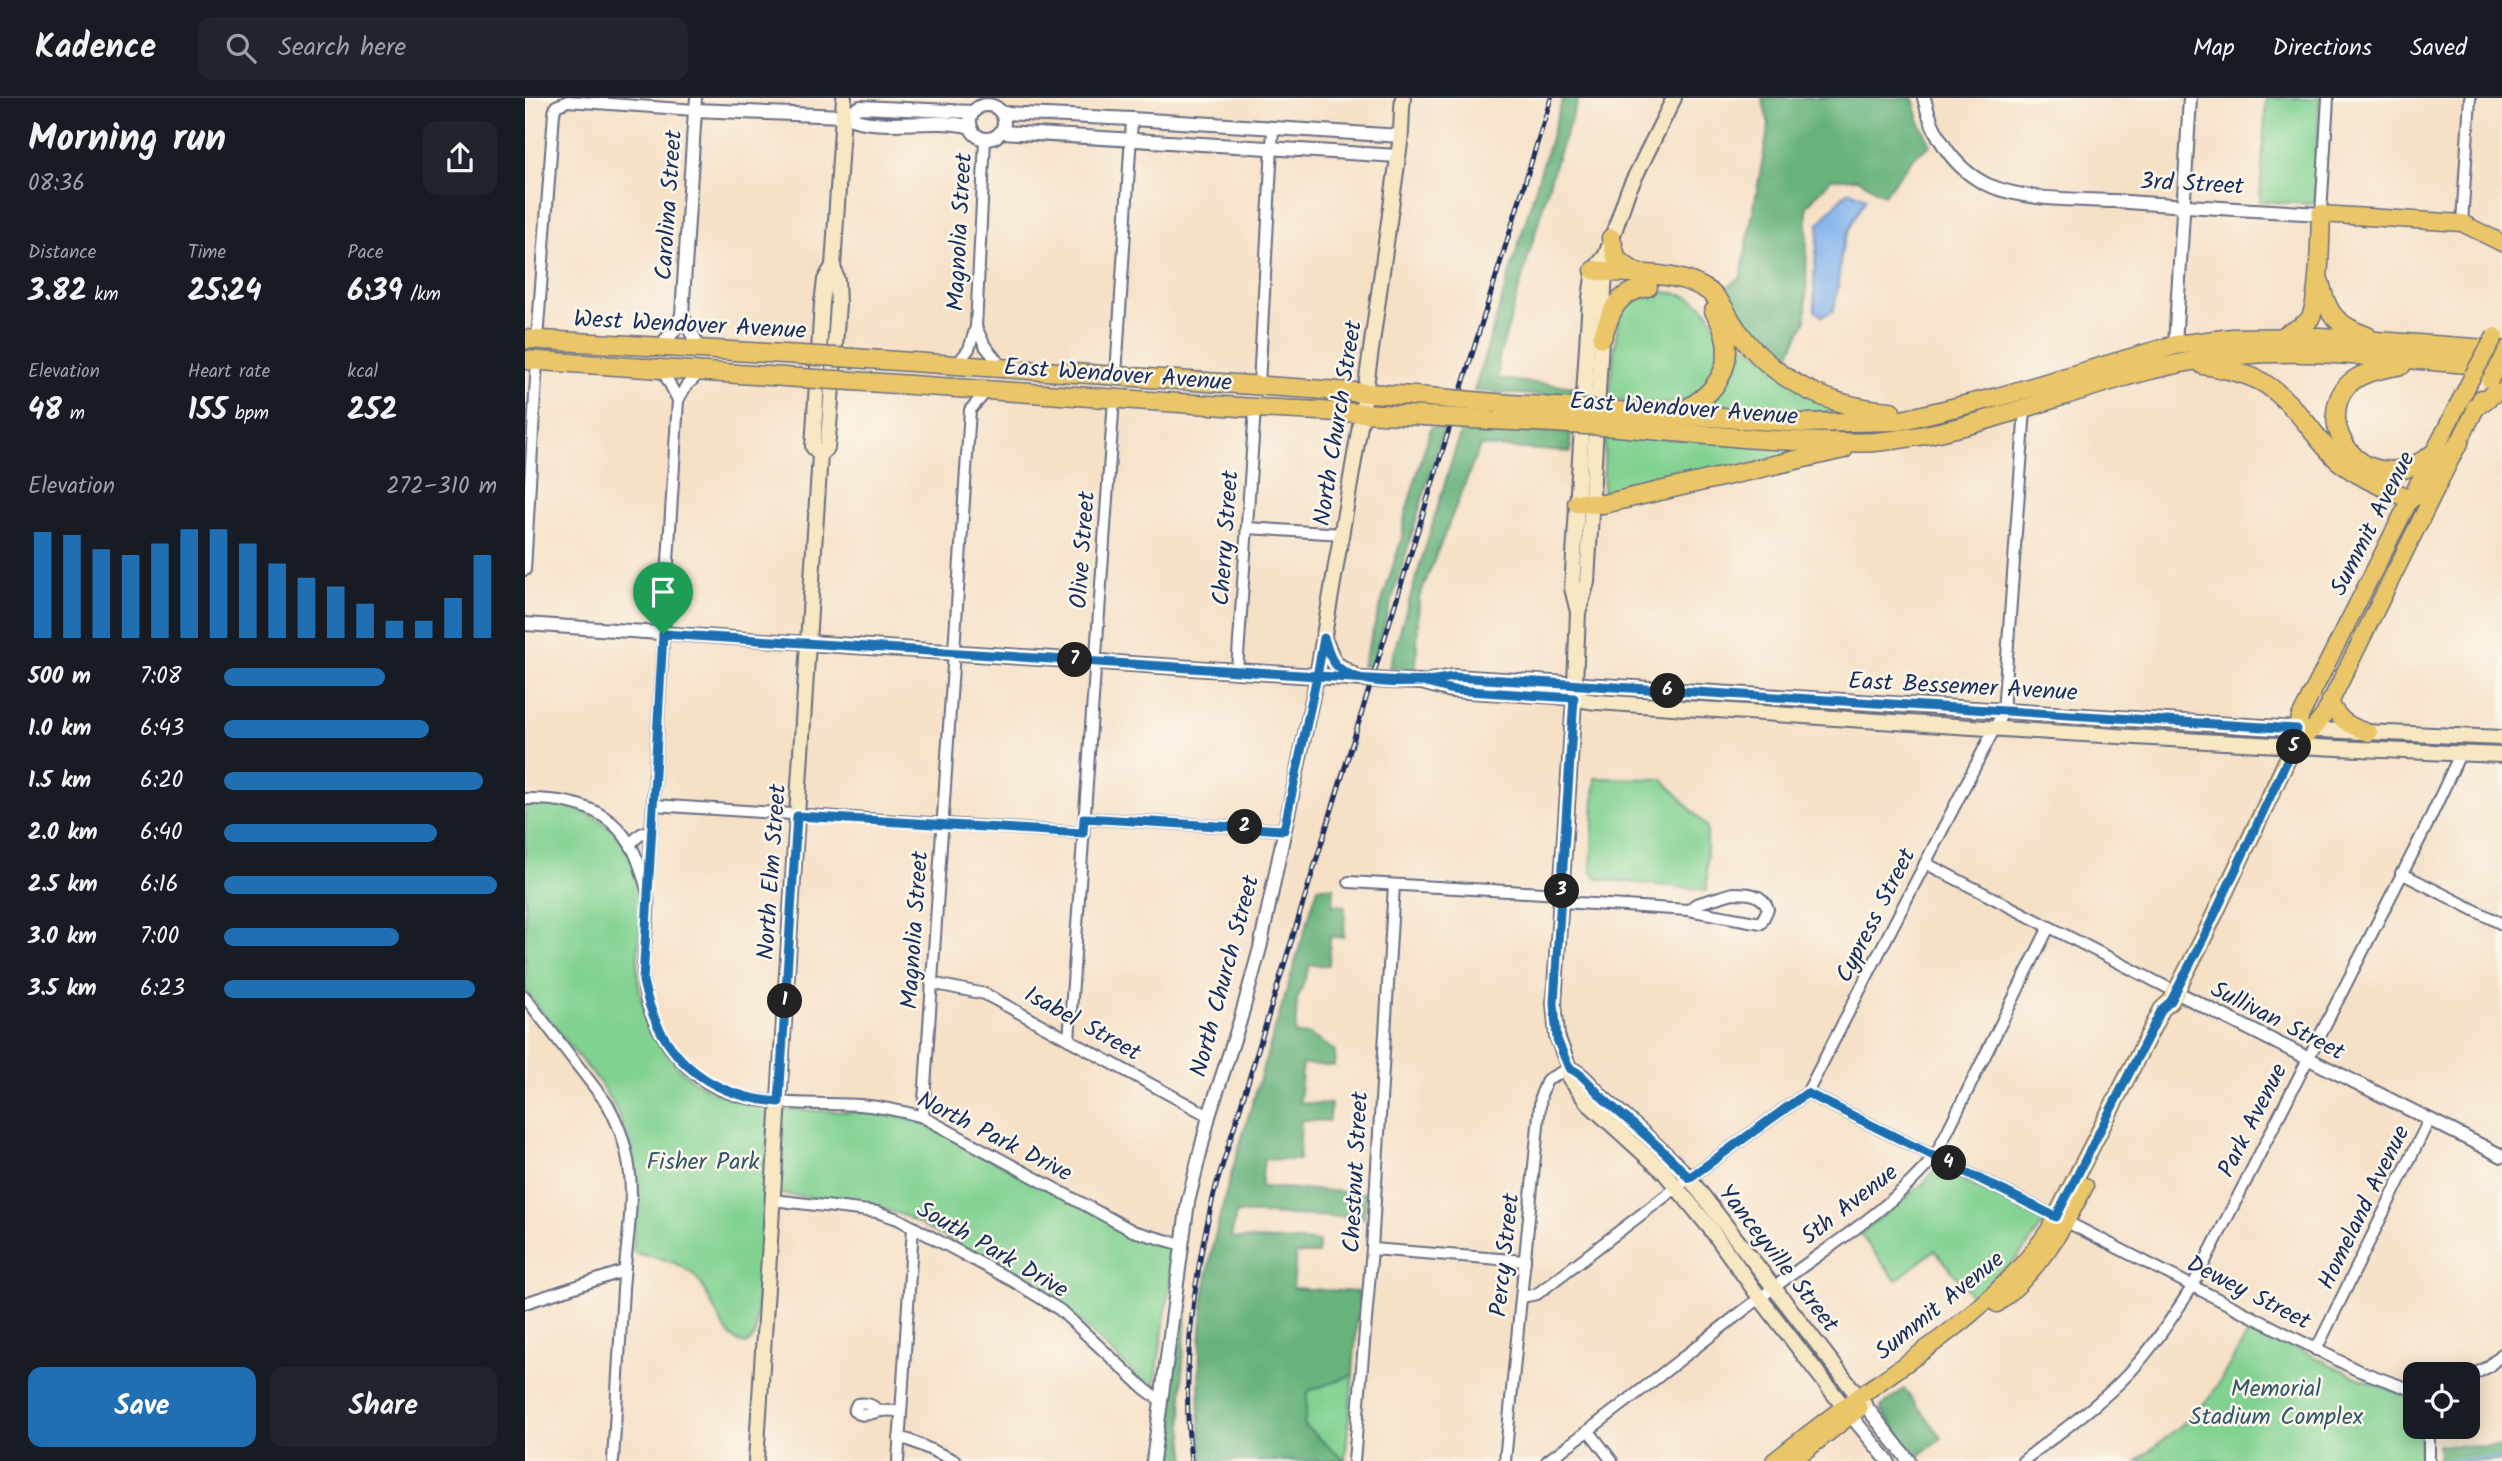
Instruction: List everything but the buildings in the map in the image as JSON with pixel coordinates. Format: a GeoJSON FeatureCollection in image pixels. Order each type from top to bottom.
{"type":"FeatureCollection","features":[{"type":"Feature","properties":{"kind":"highway"},"geometry":{"type":"LineString","coordinates":[[2281,336],[2308,320],[2313,311],[2318,276],[2321,214]]}},
{"type":"Feature","properties":{"kind":"highway"},"geometry":{"type":"LineString","coordinates":[[1603,266],[1619,263],[1645,281]]}},
{"type":"Feature","properties":{"kind":"highway"},"geometry":{"type":"LineString","coordinates":[[1603,266],[1700,299],[1713,310],[1723,326],[1727,348],[1726,365],[1719,382],[1702,400],[1673,415]]}},
{"type":"Feature","properties":{"kind":"highway"},"geometry":{"type":"LineString","coordinates":[[2318,276],[2325,303],[2335,319],[2352,330],[2383,341]]}},
{"type":"Feature","properties":{"kind":"highway"},"geometry":{"type":"LineString","coordinates":[[1602,338],[1609,316],[1625,295],[1645,281],[1672,278],[1695,283],[1711,293],[1738,331],[1772,368],[1817,394],[1839,403],[1873,410],[1936,413]]}},
{"type":"Feature","properties":{"kind":"highway","name":"East Wendover Avenue"},"geometry":{"type":"LineString","coordinates":[[1617,419],[1673,415],[1804,422],[1898,421],[1936,413],[2175,345],[2232,338],[2281,336],[2383,341],[2500,337]]}},
{"type":"Feature","properties":{"kind":"highway"},"geometry":{"type":"LineString","coordinates":[[2145,372],[2168,359],[2175,345]]}},
{"type":"Feature","properties":{"kind":"highway","name":"West Wendover Avenue"},"geometry":{"type":"LineString","coordinates":[[530,350],[659,347],[853,358]]}},
{"type":"Feature","properties":{"kind":"highway","name":"West Wendover Avenue"},"geometry":{"type":"LineString","coordinates":[[530,350],[662,369],[852,381]]}},
{"type":"Feature","properties":{"kind":"highway","name":"East Wendover Avenue"},"geometry":{"type":"LineString","coordinates":[[852,381],[1362,414],[1424,416],[1491,411],[1617,419],[1794,441],[1875,442],[1954,429],[2145,372],[2239,354],[2303,352],[2430,361],[2498,378]]}},
{"type":"Feature","properties":{"kind":"highway","name":"East Wendover Avenue"},"geometry":{"type":"LineString","coordinates":[[853,358],[1428,397],[1491,411]]}},
{"type":"Feature","properties":{"kind":"highway"},"geometry":{"type":"LineString","coordinates":[[2430,361],[2363,375],[2349,385],[2341,397],[2336,414],[2343,446],[2356,460],[2372,468],[2395,471],[2421,463],[2435,452]]}},
{"type":"Feature","properties":{"kind":"highway"},"geometry":{"type":"LineString","coordinates":[[2182,363],[2243,374],[2273,387],[2337,459],[2355,472],[2410,499],[2423,491],[2459,443]]}},
{"type":"Feature","properties":{"kind":"highway"},"geometry":{"type":"LineString","coordinates":[[2476,407],[2497,391],[2498,378]]}},
{"type":"Feature","properties":{"kind":"highway"},"geometry":{"type":"LineString","coordinates":[[1584,503],[1603,504],[1875,442]]}},
{"type":"Feature","properties":{"kind":"main road","name":"North Elm Street"},"geometry":{"type":"LineString","coordinates":[[756,1461],[820,454],[827,448],[836,330],[837,281],[833,266],[844,98]]}},
{"type":"Feature","properties":{"kind":"main road","name":"North Church Street"},"geometry":{"type":"LineString","coordinates":[[1317,676],[1366,394],[1401,132],[1399,123],[1403,98]]}},
{"type":"Feature","properties":{"kind":"main road","name":"North Church Street"},"geometry":{"type":"LineString","coordinates":[[1401,132],[1409,125],[1412,98]]}},
{"type":"Feature","properties":{"kind":"main road","name":"Yanceyville Street"},"geometry":{"type":"LineString","coordinates":[[1584,503],[1590,298],[1628,191],[1674,98]]}},
{"type":"Feature","properties":{"kind":"main road","name":"3rd Street"},"geometry":{"type":"LineString","coordinates":[[2321,214],[2462,223],[2502,243]]}},
{"type":"Feature","properties":{"kind":"main road","name":"Yanceyville Street"},"geometry":{"type":"LineString","coordinates":[[1603,266],[1602,338],[1572,588],[1578,612],[1554,1016],[1557,1039],[1569,1068],[1578,1072],[1605,1100],[1664,1151],[1710,1228],[1847,1411]]}},
{"type":"Feature","properties":{"kind":"main road","name":"Summit Avenue"},"geometry":{"type":"LineString","coordinates":[[2301,735],[2300,717],[2341,632],[2473,375],[2500,337]]}},
{"type":"Feature","properties":{"kind":"main road"},"geometry":{"type":"LineString","coordinates":[[2498,378],[2502,360]]}},
{"type":"Feature","properties":{"kind":"main road","name":"Summit Avenue"},"geometry":{"type":"LineString","coordinates":[[1774,1461],[1862,1401],[2013,1291],[2044,1258],[2162,1031],[2174,996],[2301,735],[2330,701],[2476,407]]}},
{"type":"Feature","properties":{"kind":"main road"},"geometry":{"type":"LineString","coordinates":[[1324,638],[1335,663],[1361,679]]}},
{"type":"Feature","properties":{"kind":"main road","name":"East Bessemer Avenue"},"geometry":{"type":"LineString","coordinates":[[808,643],[1422,682],[1453,690],[1575,691],[2081,716],[2301,735],[2461,754],[2499,748]]}},
{"type":"Feature","properties":{"kind":"main road","name":"East Bessemer Avenue"},"geometry":{"type":"LineString","coordinates":[[1575,691],[1993,729],[2060,733],[2369,733],[2499,748]]}},
{"type":"Feature","properties":{"kind":"main road"},"geometry":{"type":"LineString","coordinates":[[2330,701],[2346,724],[2369,733]]}},
{"type":"Feature","properties":{"kind":"main road","name":"Yanceyville Street"},"geometry":{"type":"LineString","coordinates":[[1683,1183],[1774,1288],[1862,1401]]}},
{"type":"Feature","properties":{"kind":"main road","name":"Summit Avenue"},"geometry":{"type":"LineString","coordinates":[[1792,1461],[1847,1411]]}},
{"type":"Feature","properties":{"kind":"street","name":"3rd Street"},"geometry":{"type":"LineString","coordinates":[[1924,98],[1928,118],[1939,139],[1964,169],[1987,184],[2025,195],[2321,214]]}},
{"type":"Feature","properties":{"kind":"street"},"geometry":{"type":"LineString","coordinates":[[2175,345],[2190,98]]}},
{"type":"Feature","properties":{"kind":"street"},"geometry":{"type":"LineString","coordinates":[[2321,214],[2328,98]]}},
{"type":"Feature","properties":{"kind":"street"},"geometry":{"type":"LineString","coordinates":[[2462,223],[2470,98]]}},
{"type":"Feature","properties":{"kind":"street"},"geometry":{"type":"LineString","coordinates":[[525,570],[530,350],[556,106],[568,102],[696,104],[842,116],[859,123],[952,125],[971,128]]}},
{"type":"Feature","properties":{"kind":"street","name":"Carolina Street"},"geometry":{"type":"LineString","coordinates":[[659,347],[674,331],[682,315],[696,104]]}},
{"type":"Feature","properties":{"kind":"street"},"geometry":{"type":"LineString","coordinates":[[842,116],[860,107],[973,112]]}},
{"type":"Feature","properties":{"kind":"street"},"geometry":{"type":"LineString","coordinates":[[978,107],[996,107],[1002,113],[1005,122],[1002,132],[994,138],[977,136],[971,128],[970,119],[978,107]]}},
{"type":"Feature","properties":{"kind":"street"},"geometry":{"type":"LineString","coordinates":[[1002,113],[1401,132]]}},
{"type":"Feature","properties":{"kind":"street"},"geometry":{"type":"LineString","coordinates":[[1116,375],[1132,119]]}},
{"type":"Feature","properties":{"kind":"street"},"geometry":{"type":"LineString","coordinates":[[1259,385],[1273,128]]}},
{"type":"Feature","properties":{"kind":"street"},"geometry":{"type":"LineString","coordinates":[[1002,132],[1398,156]]}},
{"type":"Feature","properties":{"kind":"street","name":"Magnolia Street"},"geometry":{"type":"LineString","coordinates":[[957,364],[969,349],[976,327],[985,139]]}},
{"type":"Feature","properties":{"kind":"street","name":"Carolina Street"},"geometry":{"type":"LineString","coordinates":[[682,315],[700,349]]}},
{"type":"Feature","properties":{"kind":"street","name":"Magnolia Street"},"geometry":{"type":"LineString","coordinates":[[976,327],[985,346],[1002,367]]}},
{"type":"Feature","properties":{"kind":"street"},"geometry":{"type":"LineString","coordinates":[[662,369],[678,400]]}},
{"type":"Feature","properties":{"kind":"street"},"geometry":{"type":"LineString","coordinates":[[648,893],[678,400],[686,386],[701,372]]}},
{"type":"Feature","properties":{"kind":"street"},"geometry":{"type":"LineString","coordinates":[[957,387],[970,410],[989,389]]}},
{"type":"Feature","properties":{"kind":"street","name":"Olive Street"},"geometry":{"type":"LineString","coordinates":[[1069,1040],[1114,399]]}},
{"type":"Feature","properties":{"kind":"street","name":"Cherry Street"},"geometry":{"type":"LineString","coordinates":[[1237,671],[1255,408]]}},
{"type":"Feature","properties":{"kind":"street","name":"Magnolia Street"},"geometry":{"type":"LineString","coordinates":[[923,1117],[970,410]]}},
{"type":"Feature","properties":{"kind":"street","name":"Cypress Street"},"geometry":{"type":"LineString","coordinates":[[1522,1297],[1537,1294],[1807,1093],[2003,712],[2025,410]]}},
{"type":"Feature","properties":{"kind":"street"},"geometry":{"type":"LineString","coordinates":[[1247,527],[1343,534]]}},
{"type":"Feature","properties":{"kind":"street"},"geometry":{"type":"LineString","coordinates":[[525,624],[808,643]]}},
{"type":"Feature","properties":{"kind":"street","name":"North Church Street"},"geometry":{"type":"LineString","coordinates":[[1153,1461],[1190,1189],[1209,1116],[1260,948],[1317,676]]}},
{"type":"Feature","properties":{"kind":"street"},"geometry":{"type":"LineString","coordinates":[[2060,733],[2075,724],[2081,716]]}},
{"type":"Feature","properties":{"kind":"street","name":"Park Avenue"},"geometry":{"type":"LineString","coordinates":[[2023,1461],[2120,1382],[2168,1324],[2192,1287],[2461,754]]}},
{"type":"Feature","properties":{"kind":"street"},"geometry":{"type":"LineString","coordinates":[[525,799],[558,800],[585,806],[609,820],[631,844],[648,893]]}},
{"type":"Feature","properties":{"kind":"street"},"geometry":{"type":"LineString","coordinates":[[653,805],[1083,833]]}},
{"type":"Feature","properties":{"kind":"street"},"geometry":{"type":"LineString","coordinates":[[1084,818],[1284,830]]}},
{"type":"Feature","properties":{"kind":"street"},"geometry":{"type":"LineString","coordinates":[[631,844],[651,830]]}},
{"type":"Feature","properties":{"kind":"street","name":"Sullivan Street"},"geometry":{"type":"LineString","coordinates":[[1924,863],[2049,927],[2174,996],[2307,1058],[2502,1156]]}},
{"type":"Feature","properties":{"kind":"street"},"geometry":{"type":"LineString","coordinates":[[2401,873],[2502,924]]}},
{"type":"Feature","properties":{"kind":"street"},"geometry":{"type":"LineString","coordinates":[[1349,882],[1688,910],[1757,924],[1761,923],[1768,909],[1766,903],[1755,895],[1746,893],[1720,896],[1696,904],[1688,910]]}},
{"type":"Feature","properties":{"kind":"street","name":"Chestnut Street"},"geometry":{"type":"LineString","coordinates":[[1354,1461],[1372,1249],[1394,885]]}},
{"type":"Feature","properties":{"kind":"street","name":"North Park Drive"},"geometry":{"type":"LineString","coordinates":[[648,893],[643,981],[648,1006],[675,1054],[703,1080],[747,1097],[779,1102],[887,1108],[923,1117],[1133,1231],[1183,1245]]}},
{"type":"Feature","properties":{"kind":"street","name":"5th Avenue"},"geometry":{"type":"LineString","coordinates":[[1547,1461],[1760,1298],[1879,1212],[1912,1183],[1935,1156],[2049,927]]}},
{"type":"Feature","properties":{"kind":"street","name":"Isabel Street"},"geometry":{"type":"LineString","coordinates":[[931,983],[985,994],[1209,1116]]}},
{"type":"Feature","properties":{"kind":"street"},"geometry":{"type":"LineString","coordinates":[[525,997],[608,1105],[624,1138],[628,1154],[632,1194],[624,1271],[613,1461]]}},
{"type":"Feature","properties":{"kind":"street","name":"Percy Street"},"geometry":{"type":"LineString","coordinates":[[1505,1461],[1542,1089],[1551,1076],[1569,1068]]}},
{"type":"Feature","properties":{"kind":"street","name":"Dewey Street"},"geometry":{"type":"LineString","coordinates":[[1807,1093],[2316,1350],[2357,1370],[2403,1387]]}},
{"type":"Feature","properties":{"kind":"street","name":"Homeland Avenue"},"geometry":{"type":"LineString","coordinates":[[2316,1350],[2429,1120]]}},
{"type":"Feature","properties":{"kind":"street","name":"South Park Drive"},"geometry":{"type":"LineString","coordinates":[[773,1200],[877,1212],[898,1219],[1013,1281],[1060,1310],[1145,1390],[1161,1401]]}},
{"type":"Feature","properties":{"kind":"street"},"geometry":{"type":"LineString","coordinates":[[898,1461],[913,1227]]}},
{"type":"Feature","properties":{"kind":"street"},"geometry":{"type":"LineString","coordinates":[[1372,1249],[1525,1261]]}},
{"type":"Feature","properties":{"kind":"street"},"geometry":{"type":"LineString","coordinates":[[525,1303],[624,1271]]}},
{"type":"Feature","properties":{"kind":"street"},"geometry":{"type":"LineString","coordinates":[[2480,1371],[2502,1354]]}},
{"type":"Feature","properties":{"kind":"street","name":"Yanceyville Street"},"geometry":{"type":"LineString","coordinates":[[1862,1401],[1909,1461]]}},
{"type":"Feature","properties":{"kind":"street"},"geometry":{"type":"LineString","coordinates":[[880,1411],[901,1412]]}},
{"type":"Feature","properties":{"kind":"street","name":"Yanceyville Street"},"geometry":{"type":"LineString","coordinates":[[1847,1411],[1888,1461]]}},
{"type":"Feature","properties":{"kind":"street"},"geometry":{"type":"LineString","coordinates":[[1589,1431],[1612,1461]]}},
{"type":"Feature","properties":{"kind":"street"},"geometry":{"type":"LineString","coordinates":[[899,1438],[956,1461]]}},
{"type":"Feature","properties":{"kind":"street"},"geometry":{"type":"LineString","coordinates":[[2428,1461],[2429,1439]]}},
{"type":"Feature","properties":{"kind":"green space"},"geometry":{"type":"Polygon","coordinates":[[[1563,98],[1579,98],[1556,161],[1499,358],[1498,379],[1575,387],[1574,398],[1474,391],[1563,98]]]}},
{"type":"Feature","properties":{"kind":"green space"},"geometry":{"type":"Polygon","coordinates":[[[1762,98],[1913,98],[1920,124],[1931,145],[1913,158],[1884,195],[1858,179],[1831,179],[1807,206],[1806,320],[1783,367],[1751,339],[1720,292],[1741,277],[1769,125],[1762,98]]]}},
{"type":"Feature","properties":{"kind":"green space"},"geometry":{"type":"Polygon","coordinates":[[[2266,98],[2320,98],[2314,200],[2310,204],[2260,201],[2266,98]]]}},
{"type":"Feature","properties":{"kind":"green space"},"geometry":{"type":"Polygon","coordinates":[[[1656,291],[1689,297],[1700,304],[1713,320],[1719,346],[1713,373],[1697,393],[1685,400],[1667,404],[1609,399],[1619,310],[1641,292],[1656,291]]]}},
{"type":"Feature","properties":{"kind":"green space"},"geometry":{"type":"Polygon","coordinates":[[[1729,329],[1741,343],[1858,413],[1698,405],[1708,397],[1729,329]]]}},
{"type":"Feature","properties":{"kind":"green space"},"geometry":{"type":"Polygon","coordinates":[[[1431,427],[1444,427],[1372,666],[1362,666],[1402,537],[1405,515],[1431,427]]]}},
{"type":"Feature","properties":{"kind":"green space"},"geometry":{"type":"Polygon","coordinates":[[[1462,427],[1570,433],[1571,452],[1480,446],[1419,598],[1416,669],[1389,667],[1462,427]]]}},
{"type":"Feature","properties":{"kind":"green space"},"geometry":{"type":"Polygon","coordinates":[[[1605,435],[1824,448],[1603,495],[1605,435]]]}},
{"type":"Feature","properties":{"kind":"green space"},"geometry":{"type":"Polygon","coordinates":[[[1595,778],[1663,779],[1707,827],[1707,890],[1598,879],[1591,871],[1595,778]]]}},
{"type":"Feature","properties":{"kind":"green space","name":"Fisher Park"},"geometry":{"type":"Polygon","coordinates":[[[525,804],[565,806],[597,819],[621,839],[630,852],[641,887],[637,967],[644,1008],[664,1050],[684,1073],[696,1082],[721,1095],[748,1104],[887,1114],[914,1119],[1142,1238],[1175,1249],[1155,1384],[1145,1384],[1061,1304],[1025,1280],[905,1216],[878,1207],[765,1192],[755,1336],[748,1344],[738,1342],[729,1335],[704,1289],[689,1271],[633,1251],[637,1193],[634,1163],[615,1107],[597,1079],[525,992],[525,804]]]}},
{"type":"Feature","properties":{"kind":"green space"},"geometry":{"type":"Polygon","coordinates":[[[1318,887],[1334,887],[1333,905],[1345,906],[1344,937],[1330,937],[1329,965],[1310,965],[1297,1000],[1295,1034],[1310,1035],[1335,1051],[1334,1066],[1302,1064],[1300,1103],[1331,1104],[1329,1121],[1301,1120],[1299,1160],[1264,1159],[1261,1187],[1366,1193],[1364,1218],[1236,1213],[1231,1238],[1319,1242],[1318,1254],[1296,1254],[1293,1288],[1359,1292],[1353,1375],[1308,1391],[1304,1425],[1345,1461],[1202,1461],[1199,1399],[1201,1338],[1204,1297],[1212,1250],[1236,1157],[1318,887]]]}},
{"type":"Feature","properties":{"kind":"green space"},"geometry":{"type":"Polygon","coordinates":[[[1937,1167],[2044,1222],[2012,1263],[1974,1299],[1935,1250],[1896,1280],[1860,1234],[1925,1182],[1937,1167]]]}},
{"type":"Feature","properties":{"kind":"green space"},"geometry":{"type":"Polygon","coordinates":[[[1183,1296],[1188,1297],[1182,1379],[1186,1461],[1161,1461],[1183,1296]]]}},
{"type":"Feature","properties":{"kind":"green space","name":"Memorial Stadium Complex"},"geometry":{"type":"Polygon","coordinates":[[[2252,1327],[2365,1381],[2403,1394],[2403,1439],[2420,1439],[2419,1461],[2137,1461],[2190,1418],[2211,1396],[2252,1327]]]}},
{"type":"Feature","properties":{"kind":"green space"},"geometry":{"type":"Polygon","coordinates":[[[1353,1375],[1345,1461],[1304,1425],[1308,1391],[1353,1375]]]}},
{"type":"Feature","properties":{"kind":"green space"},"geometry":{"type":"Polygon","coordinates":[[[1904,1389],[1942,1438],[1917,1457],[1881,1410],[1881,1407],[1904,1389]]]}},
{"type":"Feature","properties":{"kind":"green space"},"geometry":{"type":"Polygon","coordinates":[[[2438,1445],[2502,1447],[2502,1461],[2438,1461],[2438,1445]]]}},
{"type":"Feature","properties":{"kind":"water"},"geometry":{"type":"Polygon","coordinates":[[[1850,191],[1866,198],[1845,240],[1833,311],[1822,316],[1815,311],[1814,278],[1819,223],[1850,191]]]}},
{"type":"Feature","properties":{"kind":"waterway"},"geometry":{"type":"LineString","coordinates":[[2443,1461],[2502,1459]]}},
{"type":"Feature","properties":{"kind":"railway"},"geometry":{"type":"LineString","coordinates":[[1191,1461],[1187,1391],[1191,1322],[1201,1254],[1216,1186],[1551,98]]}},
{"type":"Feature","properties":{"kind":"route"},"geometry":{"type":"LineString","coordinates":[[663,634],[643,981],[648,1006],[675,1054],[696,1075],[720,1088],[760,1101],[779,1102],[797,816],[1083,833],[1084,818],[1284,830],[1317,676],[1331,678],[1422,682],[1453,690],[1574,698],[1554,1003],[1557,1039],[1569,1068],[1578,1072],[1605,1100],[1664,1151],[1689,1178],[1807,1093],[2056,1217],[2162,1009],[2171,1001],[2182,982],[2294,746],[2297,729],[1453,677],[1422,682],[1361,679],[1335,663],[1324,638],[1317,676],[663,634]]}}]}
